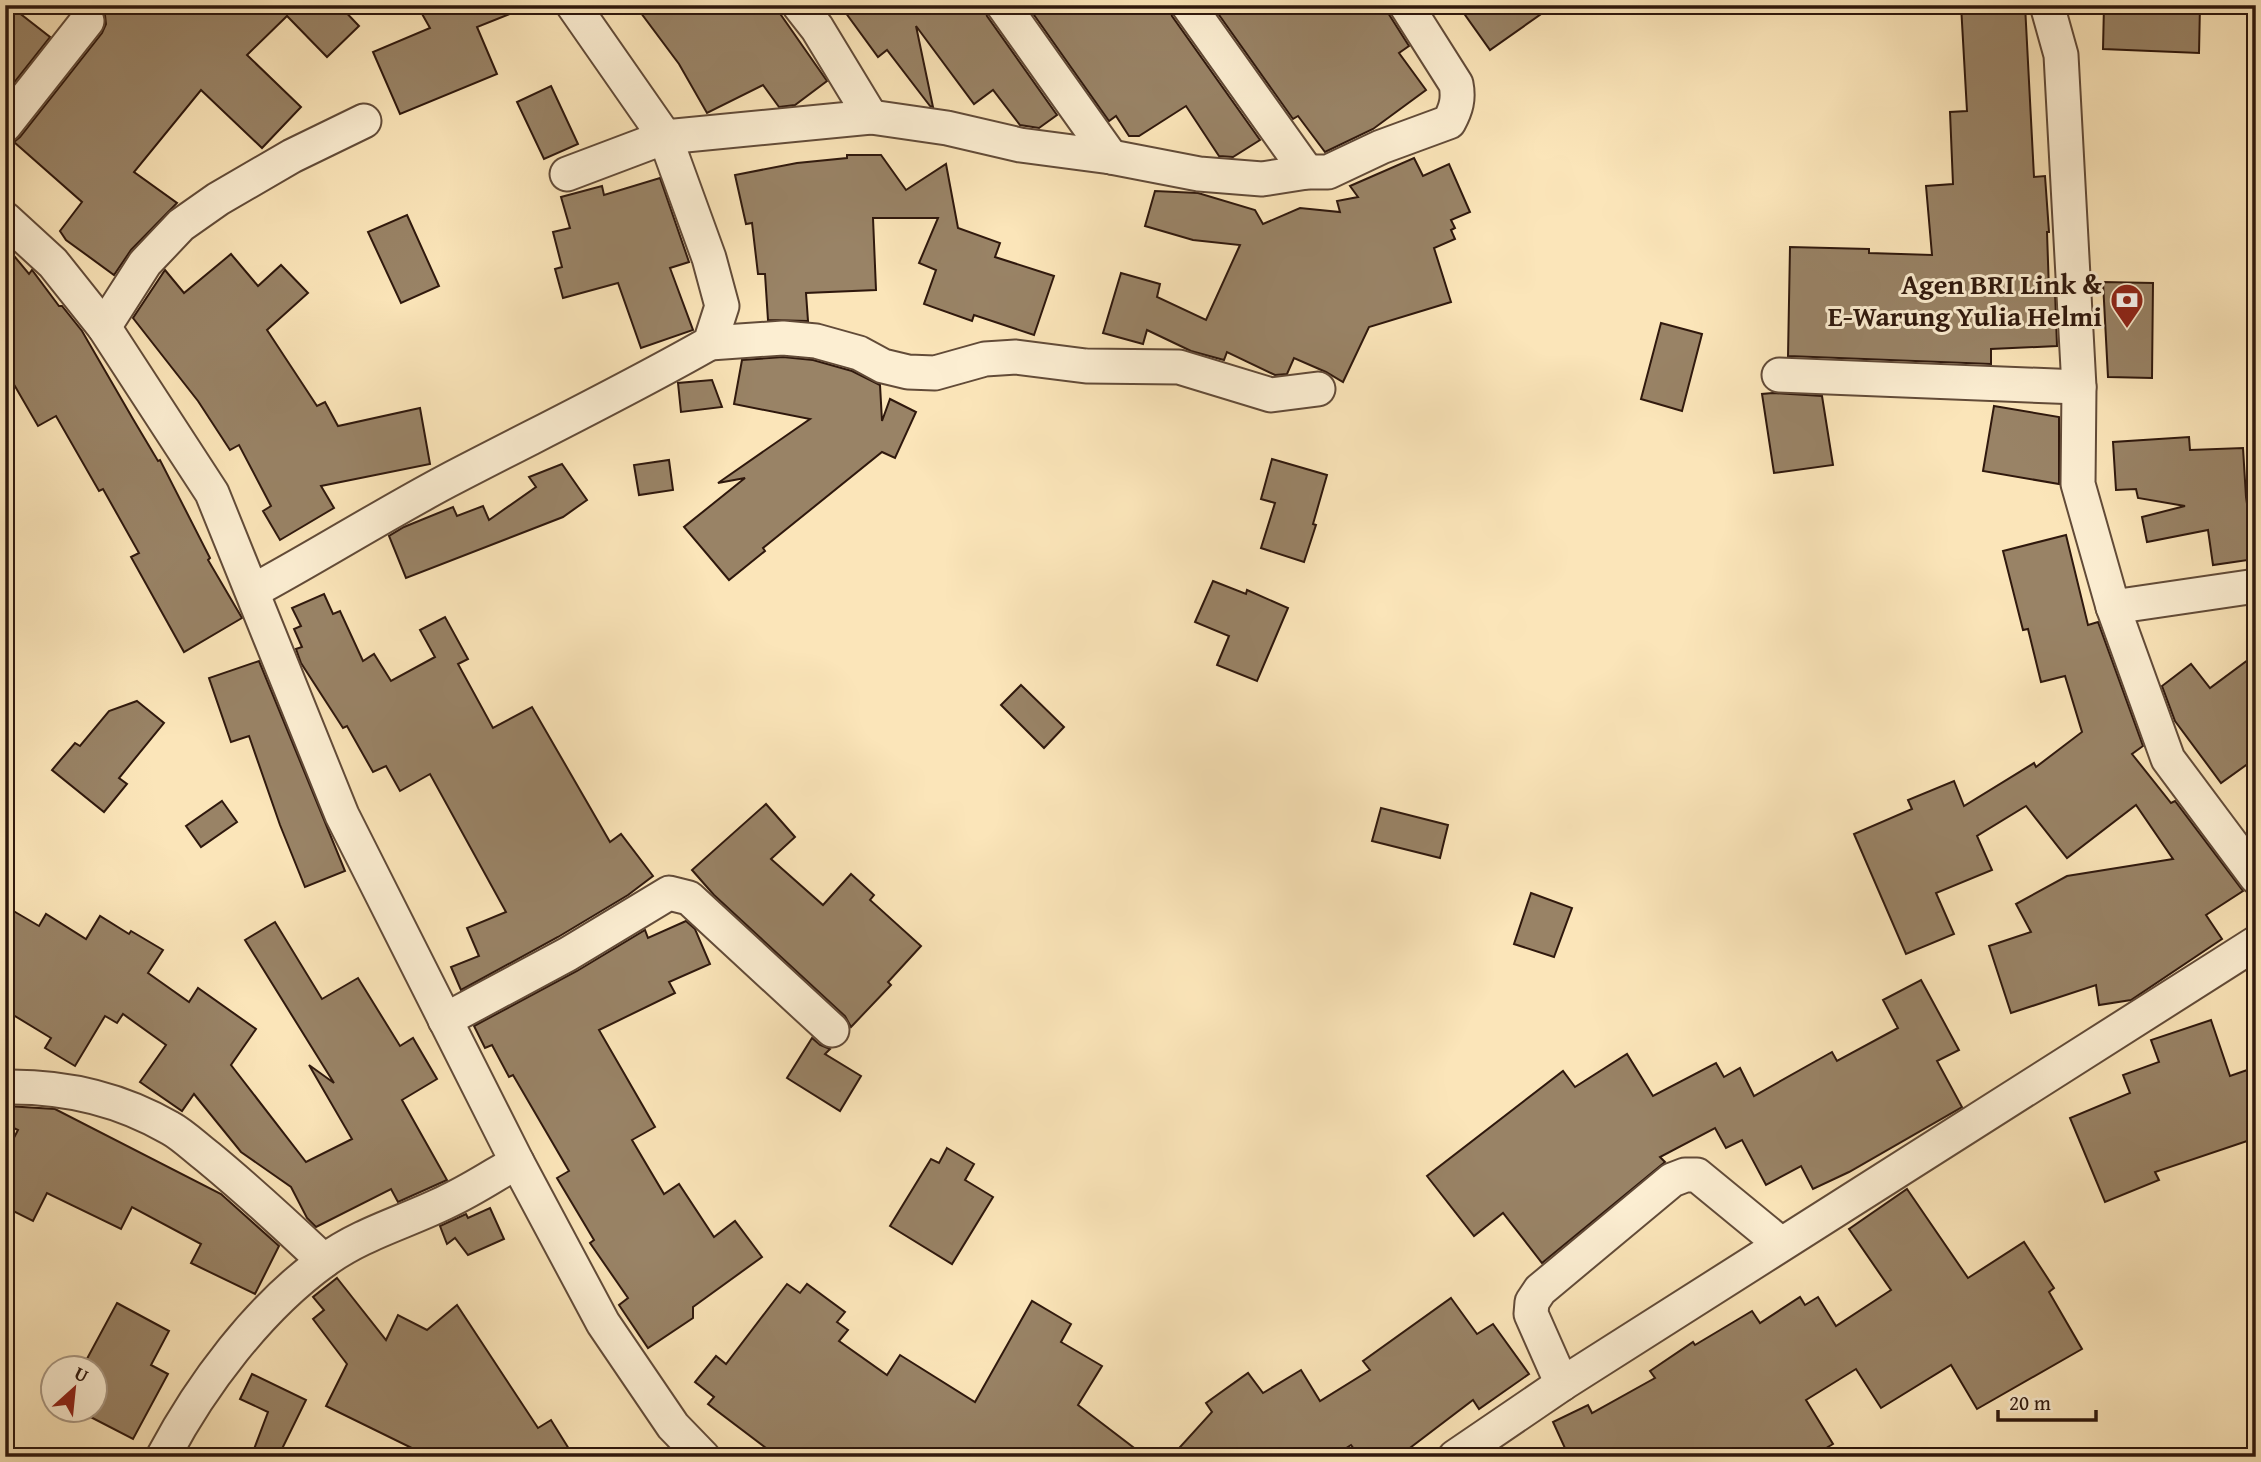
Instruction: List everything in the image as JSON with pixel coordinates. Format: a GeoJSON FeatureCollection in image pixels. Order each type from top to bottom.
{"type":"FeatureCollection","features":[{"type":"Feature","properties":{"kind":"street"},"geometry":{"type":"LineString","coordinates":[[573,5],[665,137],[709,258],[722,306],[710,342]]}},
{"type":"Feature","properties":{"kind":"street"},"geometry":{"type":"LineString","coordinates":[[799,5],[817,28],[871,117]]}},
{"type":"Feature","properties":{"kind":"street"},"geometry":{"type":"LineString","coordinates":[[1003,5],[1111,157]]}},
{"type":"Feature","properties":{"kind":"street"},"geometry":{"type":"LineString","coordinates":[[1188,5],[1307,172]]}},
{"type":"Feature","properties":{"kind":"street"},"geometry":{"type":"LineString","coordinates":[[567,174],[665,137],[871,117],[947,128],[1020,145],[1111,157],[1199,174],[1262,179],[1307,172],[1328,172],[1381,147],[1449,122],[1458,97],[1456,84],[1406,5]]}},
{"type":"Feature","properties":{"kind":"street"},"geometry":{"type":"LineString","coordinates":[[2047,5],[2061,55],[2079,387],[2078,484],[2113,607],[2168,759],[2256,877]]}},
{"type":"Feature","properties":{"kind":"street"},"geometry":{"type":"LineString","coordinates":[[5,125],[86,21]]}},
{"type":"Feature","properties":{"kind":"street"},"geometry":{"type":"LineString","coordinates":[[104,327],[145,262],[181,225],[218,199],[292,156],[364,121]]}},
{"type":"Feature","properties":{"kind":"street"},"geometry":{"type":"LineString","coordinates":[[5,219],[52,263],[104,327],[212,493],[342,815],[517,1162],[603,1323],[673,1426],[703,1457]]}},
{"type":"Feature","properties":{"kind":"street"},"geometry":{"type":"LineString","coordinates":[[253,591],[356,530],[645,380],[710,342],[783,338],[816,341],[859,353],[883,366],[908,372],[935,373],[985,359],[1016,358],[1086,366],[1179,367],[1270,395],[1318,389]]}},
{"type":"Feature","properties":{"kind":"street"},"geometry":{"type":"LineString","coordinates":[[1779,375],[2079,387]]}},
{"type":"Feature","properties":{"kind":"street"},"geometry":{"type":"LineString","coordinates":[[2113,607],[2256,586]]}},
{"type":"Feature","properties":{"kind":"street"},"geometry":{"type":"LineString","coordinates":[[445,1020],[568,954],[669,893],[689,898],[832,1030]]}},
{"type":"Feature","properties":{"kind":"street"},"geometry":{"type":"LineString","coordinates":[[1455,1457],[1562,1384],[2256,943]]}},
{"type":"Feature","properties":{"kind":"street"},"geometry":{"type":"LineString","coordinates":[[5,1087],[36,1086],[92,1096],[120,1104],[172,1128],[241,1184],[324,1261]]}},
{"type":"Feature","properties":{"kind":"street"},"geometry":{"type":"LineString","coordinates":[[163,1457],[183,1419],[226,1358],[266,1312],[324,1261],[381,1228],[448,1201],[517,1162]]}},
{"type":"Feature","properties":{"kind":"street"},"geometry":{"type":"LineString","coordinates":[[1562,1384],[1531,1314],[1532,1302],[1540,1290],[1672,1180],[1685,1174],[1697,1175],[1781,1244]]}},
{"type":"Feature","properties":{"kind":"building"},"geometry":{"type":"Polygon","coordinates":[[[5,5],[9,5],[50,37],[5,94],[5,5]]]}},
{"type":"Feature","properties":{"kind":"building"},"geometry":{"type":"Polygon","coordinates":[[[98,5],[339,5],[359,26],[327,57],[287,16],[247,55],[301,107],[262,148],[201,90],[134,172],[177,203],[131,250],[114,275],[66,240],[60,231],[82,202],[14,142],[102,33],[106,24],[105,15],[98,5]]]}},
{"type":"Feature","properties":{"kind":"building"},"geometry":{"type":"Polygon","coordinates":[[[417,5],[527,7],[477,27],[497,74],[400,114],[373,52],[430,28],[417,5]]]}},
{"type":"Feature","properties":{"kind":"building"},"geometry":{"type":"Polygon","coordinates":[[[635,5],[774,5],[827,81],[795,105],[779,107],[763,85],[707,113],[679,64],[635,5]]]}},
{"type":"Feature","properties":{"kind":"building"},"geometry":{"type":"Polygon","coordinates":[[[840,5],[984,5],[987,16],[1057,115],[1039,128],[1020,125],[993,90],[974,104],[916,26],[933,107],[930,106],[887,50],[878,57],[840,5]]]}},
{"type":"Feature","properties":{"kind":"building"},"geometry":{"type":"Polygon","coordinates":[[[1027,5],[1169,5],[1172,16],[1260,140],[1233,157],[1219,156],[1186,106],[1139,136],[1129,136],[1116,116],[1109,121],[1027,5]]]}},
{"type":"Feature","properties":{"kind":"building"},"geometry":{"type":"Polygon","coordinates":[[[1212,5],[1383,5],[1409,46],[1399,53],[1426,90],[1373,129],[1325,152],[1298,116],[1293,119],[1212,5]]]}},
{"type":"Feature","properties":{"kind":"building"},"geometry":{"type":"Polygon","coordinates":[[[1458,5],[1554,5],[1490,50],[1458,5]]]}},
{"type":"Feature","properties":{"kind":"building"},"geometry":{"type":"Polygon","coordinates":[[[1961,5],[2025,5],[2034,177],[2045,176],[2049,291],[2055,291],[2057,346],[1991,349],[1991,364],[1788,356],[1790,247],[1869,249],[1869,253],[1932,255],[1926,186],[1953,184],[1950,112],[1967,111],[1961,5]]]}},
{"type":"Feature","properties":{"kind":"building"},"geometry":{"type":"Polygon","coordinates":[[[2104,5],[2200,5],[2199,53],[2103,49],[2104,5]]]}},
{"type":"Feature","properties":{"kind":"building"},"geometry":{"type":"Polygon","coordinates":[[[551,86],[578,144],[544,159],[517,102],[551,86]]]}},
{"type":"Feature","properties":{"kind":"building"},"geometry":{"type":"Polygon","coordinates":[[[847,155],[881,155],[906,190],[946,164],[958,228],[1000,243],[995,257],[1054,276],[1034,335],[974,315],[972,321],[924,304],[936,270],[919,263],[938,218],[873,218],[876,290],[806,293],[808,321],[768,320],[765,274],[758,274],[752,223],[746,224],[735,175],[797,163],[847,158],[847,155]]]}},
{"type":"Feature","properties":{"kind":"building"},"geometry":{"type":"Polygon","coordinates":[[[1414,158],[1423,176],[1449,164],[1470,212],[1451,220],[1455,228],[1451,230],[1455,239],[1434,248],[1451,302],[1369,327],[1343,382],[1294,358],[1287,374],[1275,375],[1227,352],[1224,360],[1191,351],[1147,330],[1143,344],[1103,333],[1121,273],[1160,284],[1157,297],[1206,320],[1240,245],[1193,240],[1145,226],[1155,191],[1198,193],[1255,210],[1263,224],[1300,208],[1340,212],[1337,201],[1358,197],[1350,186],[1414,158]]]}},
{"type":"Feature","properties":{"kind":"building"},"geometry":{"type":"Polygon","coordinates":[[[660,178],[689,262],[670,268],[693,330],[641,348],[618,283],[563,298],[555,269],[562,267],[553,232],[570,228],[561,197],[602,186],[604,195],[660,178]]]}},
{"type":"Feature","properties":{"kind":"building"},"geometry":{"type":"Polygon","coordinates":[[[407,215],[439,286],[401,303],[368,232],[407,215]]]}},
{"type":"Feature","properties":{"kind":"building"},"geometry":{"type":"Polygon","coordinates":[[[5,245],[29,274],[32,270],[82,331],[158,461],[160,460],[210,558],[208,560],[242,618],[184,652],[131,557],[139,553],[103,489],[99,491],[56,416],[38,426],[5,369],[5,245]]]}},
{"type":"Feature","properties":{"kind":"building"},"geometry":{"type":"Polygon","coordinates":[[[231,254],[258,286],[281,265],[308,293],[267,330],[317,406],[325,402],[338,426],[420,408],[430,464],[321,486],[334,508],[280,540],[263,511],[271,506],[239,445],[230,450],[198,401],[133,318],[165,270],[184,293],[231,254]]]}},
{"type":"Feature","properties":{"kind":"building","name":"Agen BRI Link & E-Warung Yulia Helmi"},"geometry":{"type":"Polygon","coordinates":[[[2103,282],[2153,283],[2152,378],[2108,377],[2103,282]]]}},
{"type":"Feature","properties":{"kind":"building"},"geometry":{"type":"Polygon","coordinates":[[[1661,323],[1702,334],[1682,411],[1641,399],[1661,323]]]}},
{"type":"Feature","properties":{"kind":"building"},"geometry":{"type":"Polygon","coordinates":[[[783,357],[813,360],[852,371],[880,385],[882,421],[890,399],[916,412],[895,458],[882,452],[763,548],[765,551],[729,580],[684,527],[745,478],[718,483],[810,419],[734,404],[742,360],[783,357]]]}},
{"type":"Feature","properties":{"kind":"building"},"geometry":{"type":"Polygon","coordinates":[[[712,380],[722,407],[681,412],[678,383],[712,380]]]}},
{"type":"Feature","properties":{"kind":"building"},"geometry":{"type":"Polygon","coordinates":[[[1762,394],[1822,396],[1833,465],[1774,473],[1762,394]]]}},
{"type":"Feature","properties":{"kind":"building"},"geometry":{"type":"Polygon","coordinates":[[[1994,406],[2059,417],[2059,484],[1983,471],[1994,406]]]}},
{"type":"Feature","properties":{"kind":"building"},"geometry":{"type":"Polygon","coordinates":[[[2189,437],[2190,450],[2243,448],[2246,497],[2255,559],[2213,565],[2208,530],[2147,542],[2142,517],[2185,506],[2138,498],[2136,489],[2116,490],[2113,442],[2189,437]]]}},
{"type":"Feature","properties":{"kind":"building"},"geometry":{"type":"Polygon","coordinates":[[[1272,459],[1327,475],[1313,524],[1316,525],[1304,562],[1261,548],[1275,503],[1261,499],[1272,459]]]}},
{"type":"Feature","properties":{"kind":"building"},"geometry":{"type":"Polygon","coordinates":[[[669,460],[673,490],[639,495],[634,465],[669,460]]]}},
{"type":"Feature","properties":{"kind":"building"},"geometry":{"type":"Polygon","coordinates":[[[562,464],[587,500],[563,517],[406,578],[389,536],[453,507],[457,516],[483,506],[489,520],[536,487],[529,477],[562,464]]]}},
{"type":"Feature","properties":{"kind":"building"},"geometry":{"type":"Polygon","coordinates":[[[2066,535],[2088,625],[2098,622],[2143,746],[2132,754],[2171,803],[2175,801],[2243,891],[2206,915],[2222,939],[2131,1000],[2099,1005],[2096,985],[2011,1013],[1989,946],[2031,932],[2016,904],[2067,876],[2173,859],[2136,805],[2067,858],[2026,806],[1977,836],[1992,870],[1936,893],[1954,934],[1906,954],[1854,834],[1912,809],[1908,800],[1954,781],[1964,806],[2034,763],[2036,767],[2082,732],[2065,676],[2041,682],[2028,629],[2023,630],[2003,551],[2066,535]]]}},
{"type":"Feature","properties":{"kind":"building"},"geometry":{"type":"Polygon","coordinates":[[[1213,581],[1246,594],[1247,590],[1288,608],[1257,681],[1217,665],[1229,636],[1195,622],[1213,581]]]}},
{"type":"Feature","properties":{"kind":"building"},"geometry":{"type":"Polygon","coordinates":[[[324,594],[333,614],[340,611],[363,661],[374,654],[391,681],[435,657],[420,630],[445,617],[468,659],[458,664],[493,728],[532,707],[610,842],[621,834],[653,876],[628,895],[558,937],[461,990],[451,967],[479,956],[467,928],[506,912],[430,774],[400,791],[386,766],[373,772],[347,726],[343,728],[301,663],[296,649],[302,647],[294,629],[301,626],[292,608],[324,594]]]}},
{"type":"Feature","properties":{"kind":"building"},"geometry":{"type":"Polygon","coordinates":[[[2256,654],[2256,758],[2221,783],[2175,721],[2162,686],[2191,664],[2210,688],[2256,654]]]}},
{"type":"Feature","properties":{"kind":"building"},"geometry":{"type":"Polygon","coordinates":[[[259,661],[345,871],[305,887],[249,736],[231,742],[209,678],[259,661]]]}},
{"type":"Feature","properties":{"kind":"building"},"geometry":{"type":"Polygon","coordinates":[[[1021,685],[1064,727],[1044,748],[1001,705],[1021,685]]]}},
{"type":"Feature","properties":{"kind":"building"},"geometry":{"type":"Polygon","coordinates":[[[137,701],[164,723],[119,778],[127,784],[104,812],[52,770],[75,743],[80,746],[109,711],[137,701]]]}},
{"type":"Feature","properties":{"kind":"building"},"geometry":{"type":"Polygon","coordinates":[[[222,801],[237,822],[201,847],[186,826],[222,801]]]}},
{"type":"Feature","properties":{"kind":"building"},"geometry":{"type":"Polygon","coordinates":[[[766,804],[795,837],[771,859],[823,905],[851,874],[874,895],[870,900],[921,946],[888,982],[891,985],[851,1027],[845,1016],[714,895],[692,870],[766,804]]]}},
{"type":"Feature","properties":{"kind":"building"},"geometry":{"type":"Polygon","coordinates":[[[1381,808],[1448,825],[1440,858],[1372,841],[1381,808]]]}},
{"type":"Feature","properties":{"kind":"building"},"geometry":{"type":"Polygon","coordinates":[[[1531,893],[1572,908],[1554,957],[1514,944],[1531,893]]]}},
{"type":"Feature","properties":{"kind":"building"},"geometry":{"type":"Polygon","coordinates":[[[5,906],[39,926],[46,914],[86,939],[100,916],[129,934],[131,931],[163,950],[148,973],[189,1002],[198,988],[256,1029],[231,1065],[306,1162],[352,1139],[309,1065],[334,1083],[245,940],[275,922],[322,999],[358,978],[400,1046],[413,1038],[437,1079],[402,1100],[447,1180],[398,1202],[391,1189],[316,1227],[307,1218],[291,1187],[241,1152],[194,1094],[182,1111],[140,1082],[166,1045],[123,1014],[117,1023],[105,1016],[75,1066],[45,1048],[51,1038],[5,1010],[5,906]]]}},
{"type":"Feature","properties":{"kind":"building"},"geometry":{"type":"Polygon","coordinates":[[[686,921],[695,929],[710,964],[669,982],[675,993],[599,1030],[655,1127],[632,1140],[664,1194],[679,1184],[714,1237],[735,1221],[762,1257],[693,1307],[693,1318],[648,1348],[619,1305],[628,1298],[590,1243],[594,1240],[557,1178],[569,1171],[513,1075],[509,1077],[492,1045],[485,1048],[474,1026],[577,971],[645,930],[648,938],[686,921]]]}},
{"type":"Feature","properties":{"kind":"building"},"geometry":{"type":"Polygon","coordinates":[[[1921,980],[1959,1050],[1937,1061],[1962,1107],[1849,1172],[1813,1189],[1801,1166],[1766,1185],[1742,1140],[1726,1148],[1715,1128],[1660,1157],[1665,1162],[1542,1263],[1503,1213],[1474,1236],[1427,1176],[1563,1071],[1575,1087],[1627,1054],[1653,1096],[1716,1063],[1724,1077],[1740,1068],[1754,1096],[1832,1052],[1837,1061],[1898,1028],[1883,1000],[1921,980]]]}},
{"type":"Feature","properties":{"kind":"building"},"geometry":{"type":"Polygon","coordinates":[[[2211,1020],[2230,1076],[2256,1067],[2256,1138],[2155,1172],[2159,1180],[2105,1202],[2070,1118],[2130,1093],[2123,1075],[2159,1062],[2151,1040],[2211,1020]]]}},
{"type":"Feature","properties":{"kind":"building"},"geometry":{"type":"Polygon","coordinates":[[[812,1038],[830,1049],[825,1054],[861,1076],[840,1111],[787,1078],[812,1038]]]}},
{"type":"Feature","properties":{"kind":"building"},"geometry":{"type":"Polygon","coordinates":[[[6,1106],[55,1109],[221,1194],[279,1246],[255,1294],[191,1263],[201,1244],[132,1207],[121,1229],[47,1193],[33,1221],[5,1207],[5,1155],[18,1130],[5,1124],[6,1106]]]}},
{"type":"Feature","properties":{"kind":"building"},"geometry":{"type":"Polygon","coordinates":[[[947,1148],[974,1164],[965,1180],[993,1197],[952,1264],[890,1226],[931,1159],[939,1163],[947,1148]]]}},
{"type":"Feature","properties":{"kind":"building"},"geometry":{"type":"Polygon","coordinates":[[[1907,1189],[1968,1278],[2024,1242],[2054,1288],[2049,1292],[2082,1349],[1977,1409],[1951,1365],[1881,1408],[1856,1369],[1806,1400],[1833,1444],[1811,1457],[1569,1457],[1553,1422],[1588,1405],[1592,1413],[1655,1378],[1650,1371],[1693,1342],[1695,1345],[1752,1311],[1760,1323],[1800,1297],[1805,1305],[1818,1297],[1836,1326],[1891,1290],[1849,1229],[1907,1189]]]}},
{"type":"Feature","properties":{"kind":"building"},"geometry":{"type":"Polygon","coordinates":[[[490,1208],[504,1239],[468,1255],[455,1238],[447,1244],[440,1226],[466,1214],[468,1218],[490,1208]]]}},
{"type":"Feature","properties":{"kind":"building"},"geometry":{"type":"Polygon","coordinates":[[[337,1278],[386,1340],[398,1315],[427,1330],[457,1305],[538,1428],[551,1420],[574,1457],[430,1457],[326,1406],[347,1364],[313,1319],[324,1310],[313,1297],[337,1278]]]}},
{"type":"Feature","properties":{"kind":"building"},"geometry":{"type":"Polygon","coordinates":[[[787,1284],[800,1293],[807,1284],[845,1312],[837,1322],[848,1330],[839,1341],[887,1375],[900,1355],[975,1402],[1032,1301],[1071,1324],[1061,1342],[1102,1366],[1078,1405],[1146,1457],[778,1457],[708,1404],[714,1397],[695,1382],[716,1356],[726,1364],[787,1284]]]}},
{"type":"Feature","properties":{"kind":"building"},"geometry":{"type":"Polygon","coordinates":[[[1451,1298],[1477,1334],[1493,1324],[1529,1374],[1479,1409],[1473,1400],[1398,1457],[1360,1457],[1351,1445],[1332,1457],[1171,1457],[1212,1412],[1206,1403],[1248,1373],[1263,1393],[1301,1370],[1320,1401],[1370,1370],[1363,1361],[1451,1298]]]}},
{"type":"Feature","properties":{"kind":"building"},"geometry":{"type":"Polygon","coordinates":[[[117,1303],[169,1331],[151,1365],[168,1374],[133,1439],[104,1424],[108,1424],[108,1354],[90,1354],[117,1303]]]}},
{"type":"Feature","properties":{"kind":"building"},"geometry":{"type":"Polygon","coordinates":[[[252,1374],[306,1400],[278,1457],[251,1457],[268,1412],[240,1399],[252,1374]]]}},
{"type":"Feature","properties":{"kind":"place","name":"Agen BRI Link & E-Warung Yulia Helmi"},"geometry":{"type":"Point","coordinates":[2127,330]}}]}
